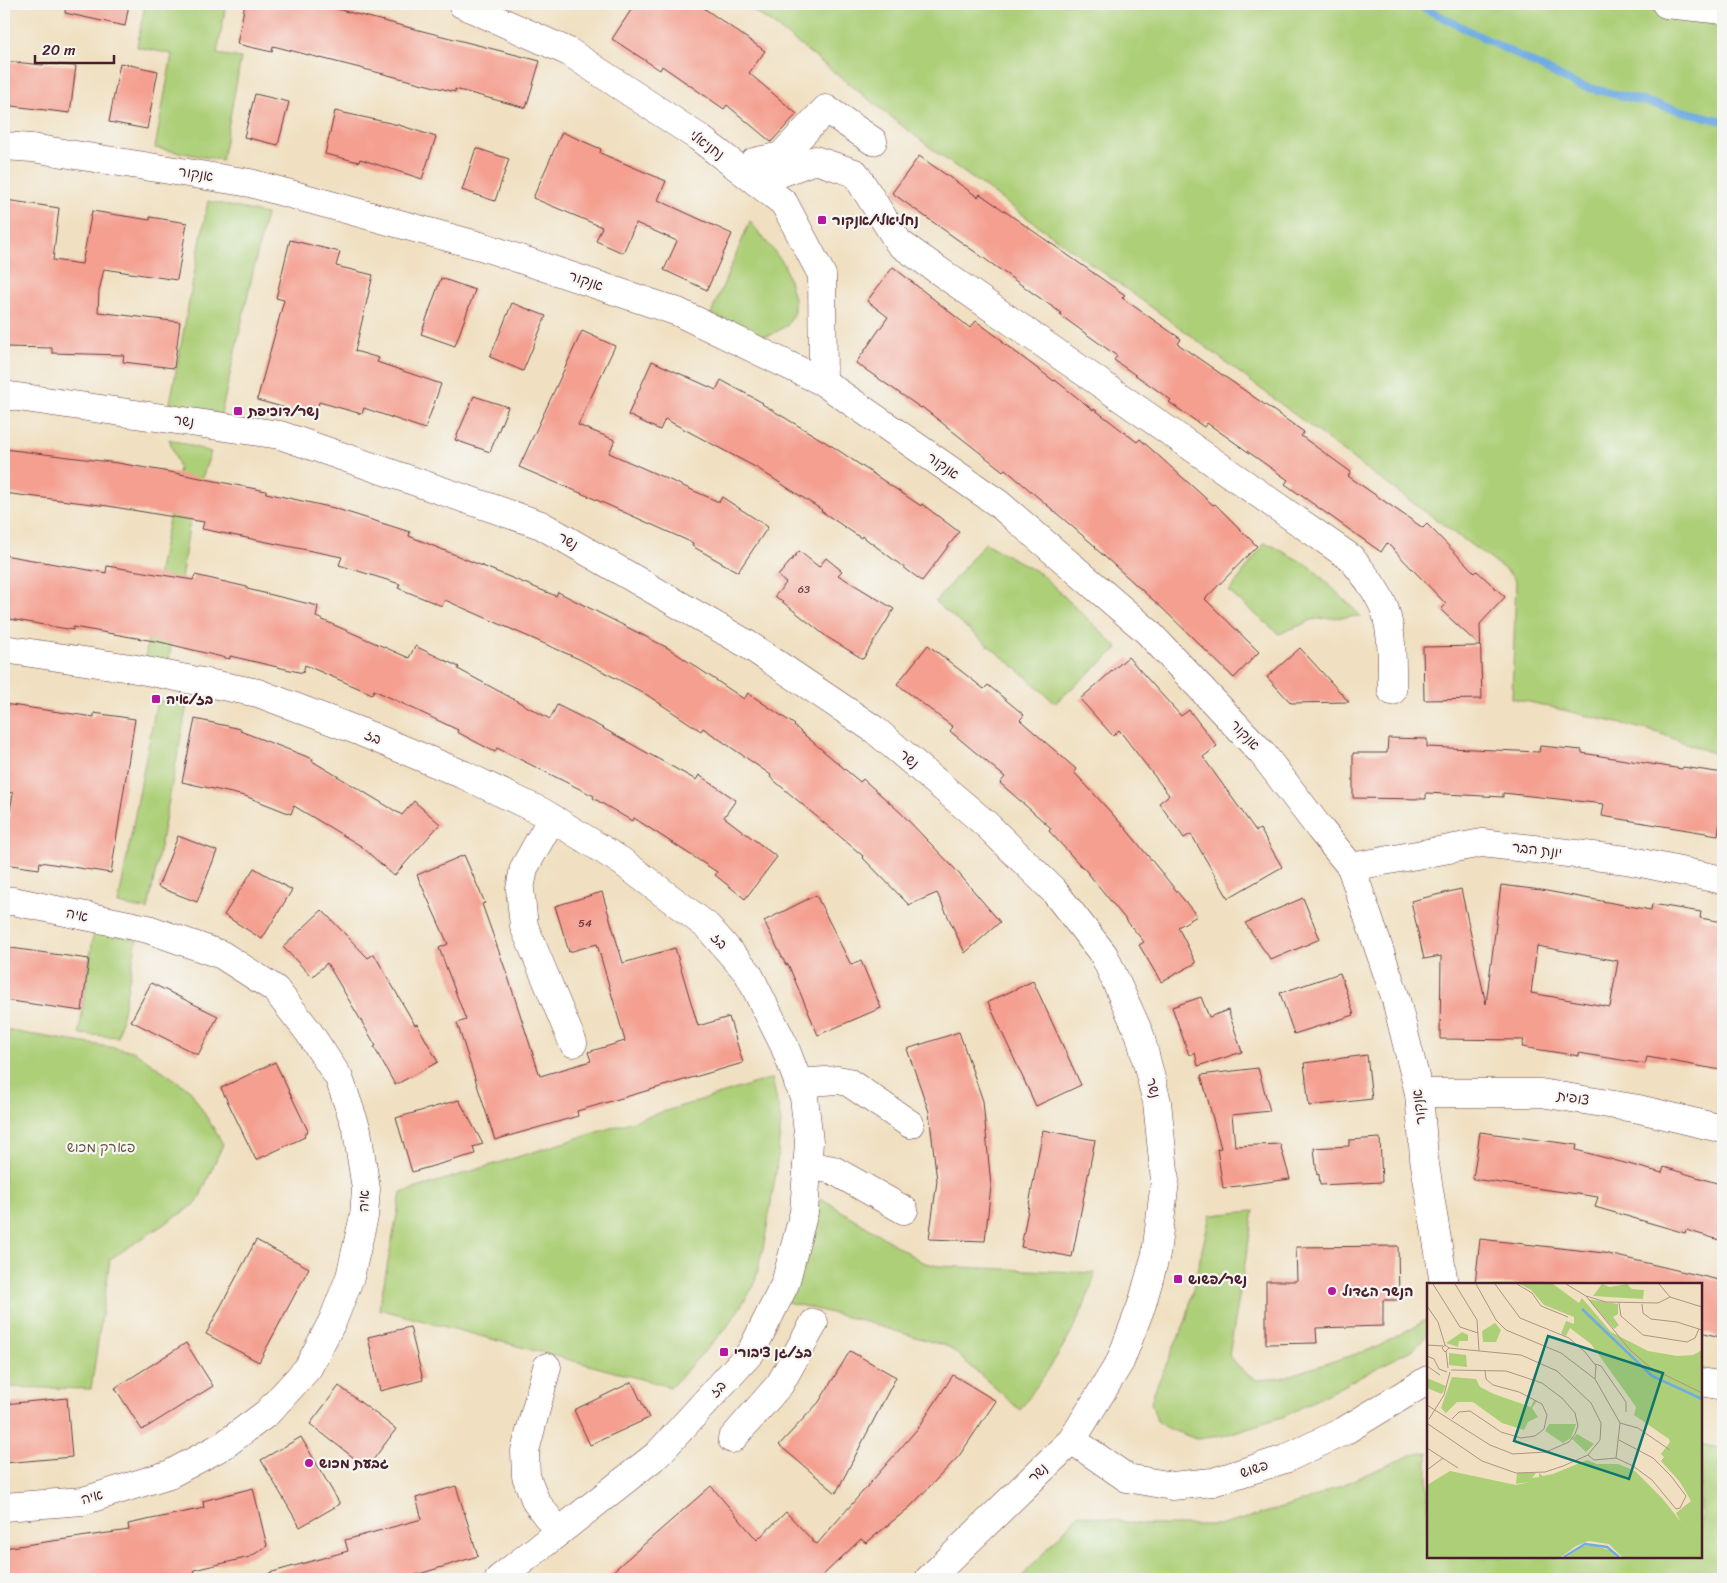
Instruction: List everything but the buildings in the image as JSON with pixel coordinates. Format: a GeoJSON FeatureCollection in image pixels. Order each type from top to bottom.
{"type":"FeatureCollection","features":[{"type":"Feature","properties":{"kind":"street","name":"נחניאלי"},"geometry":{"type":"LineString","coordinates":[[462,4],[569,52],[698,137],[784,203],[822,275],[823,382]]}},
{"type":"Feature","properties":{"kind":"street"},"geometry":{"type":"LineString","coordinates":[[1666,4],[1723,10]]}},
{"type":"Feature","properties":{"kind":"street"},"geometry":{"type":"LineString","coordinates":[[735,166],[781,156],[826,109],[873,142]]}},
{"type":"Feature","properties":{"kind":"street","name":"אנקור"},"geometry":{"type":"LineString","coordinates":[[4,146],[32,148],[250,183],[484,246],[678,312],[823,382],[999,504],[1146,631],[1262,754],[1351,867],[1395,996],[1419,1093],[1424,1158],[1444,1283]]}},
{"type":"Feature","properties":{"kind":"street"},"geometry":{"type":"LineString","coordinates":[[757,182],[815,160],[855,172],[899,243],[1351,558],[1371,583],[1385,610],[1392,649],[1392,691]]}},
{"type":"Feature","properties":{"kind":"street","name":"נשר"},"geometry":{"type":"LineString","coordinates":[[4,394],[280,435],[541,525],[747,644],[875,730],[987,825],[1054,891],[1104,955],[1140,1035],[1157,1102],[1165,1182],[1156,1254],[1142,1304],[1120,1362],[1072,1440],[929,1579]]}},
{"type":"Feature","properties":{"kind":"street","name":"בז"},"geometry":{"type":"LineString","coordinates":[[4,648],[132,668],[258,693],[361,732],[464,775],[542,812],[621,861],[707,926],[748,973],[784,1046],[804,1097],[809,1142],[804,1212],[785,1284],[751,1352],[658,1454],[499,1579]]}},
{"type":"Feature","properties":{"kind":"street"},"geometry":{"type":"LineString","coordinates":[[552,818],[524,868],[520,890],[524,926],[573,1043]]}},
{"type":"Feature","properties":{"kind":"street","name":"יונת הבר"},"geometry":{"type":"LineString","coordinates":[[1351,867],[1482,843],[1627,860],[1723,880]]}},
{"type":"Feature","properties":{"kind":"street","name":"איה"},"geometry":{"type":"LineString","coordinates":[[4,901],[148,929],[222,955],[275,989],[308,1031],[338,1078],[357,1130],[366,1189],[364,1216],[350,1277],[333,1320],[308,1368],[267,1413],[224,1445],[170,1474],[83,1501],[4,1507]]}},
{"type":"Feature","properties":{"kind":"street"},"geometry":{"type":"LineString","coordinates":[[798,1083],[838,1080],[848,1082],[910,1124]]}},
{"type":"Feature","properties":{"kind":"street","name":"צופית"},"geometry":{"type":"LineString","coordinates":[[1419,1093],[1541,1092],[1639,1109],[1723,1130]]}},
{"type":"Feature","properties":{"kind":"street"},"geometry":{"type":"LineString","coordinates":[[808,1165],[833,1170],[904,1210]]}},
{"type":"Feature","properties":{"kind":"street"},"geometry":{"type":"LineString","coordinates":[[718,1389],[741,1429],[780,1384],[814,1323]]}},
{"type":"Feature","properties":{"kind":"street"},"geometry":{"type":"LineString","coordinates":[[548,1366],[525,1451],[526,1476],[536,1502],[559,1532]]}},
{"type":"Feature","properties":{"kind":"street","name":"פשוש"},"geometry":{"type":"LineString","coordinates":[[1072,1440],[1127,1478],[1172,1486],[1213,1482],[1285,1459],[1336,1435],[1427,1381]]}},
{"type":"Feature","properties":{"kind":"street"},"geometry":{"type":"LineString","coordinates":[[1702,1382],[1723,1386]]}},
{"type":"Feature","properties":{"kind":"green space"},"geometry":{"type":"Polygon","coordinates":[[[145,4],[226,4],[217,54],[241,58],[222,160],[155,148],[172,54],[137,47],[145,4]]]}},
{"type":"Feature","properties":{"kind":"green space"},"geometry":{"type":"Polygon","coordinates":[[[743,4],[1723,4],[1723,757],[1656,732],[1512,698],[1516,581],[1507,571],[1365,468],[1190,335],[937,153],[773,24],[743,4]]]}},
{"type":"Feature","properties":{"kind":"green space"},"geometry":{"type":"Polygon","coordinates":[[[208,201],[266,214],[221,414],[170,403],[208,201]]]}},
{"type":"Feature","properties":{"kind":"green space"},"geometry":{"type":"Polygon","coordinates":[[[750,221],[784,264],[794,298],[794,312],[787,325],[771,335],[759,336],[711,314],[750,221]]]}},
{"type":"Feature","properties":{"kind":"green space"},"geometry":{"type":"Polygon","coordinates":[[[169,439],[211,452],[192,507],[169,659],[143,670],[160,565],[179,468],[169,439]]]}},
{"type":"Feature","properties":{"kind":"green space"},"geometry":{"type":"Polygon","coordinates":[[[985,543],[1041,574],[1118,648],[1055,703],[1016,668],[935,602],[985,543]]]}},
{"type":"Feature","properties":{"kind":"green space"},"geometry":{"type":"Polygon","coordinates":[[[1265,543],[1311,567],[1361,616],[1315,619],[1279,634],[1229,592],[1265,543]]]}},
{"type":"Feature","properties":{"kind":"green space"},"geometry":{"type":"Polygon","coordinates":[[[157,700],[187,705],[148,910],[118,904],[157,700]]]}},
{"type":"Feature","properties":{"kind":"green space"},"geometry":{"type":"Polygon","coordinates":[[[94,930],[137,939],[118,1037],[79,1034],[94,930]]]}},
{"type":"Feature","properties":{"kind":"green space","name":"פארק מכוש"},"geometry":{"type":"Polygon","coordinates":[[[4,1030],[134,1051],[190,1090],[223,1144],[197,1203],[110,1259],[91,1389],[4,1387],[4,1030]]]}},
{"type":"Feature","properties":{"kind":"green space"},"geometry":{"type":"Polygon","coordinates":[[[772,1078],[781,1121],[776,1172],[765,1239],[754,1286],[727,1327],[671,1387],[379,1309],[401,1193],[772,1078]]]}},
{"type":"Feature","properties":{"kind":"green space"},"geometry":{"type":"Polygon","coordinates":[[[821,1198],[922,1262],[938,1266],[1095,1273],[1082,1310],[1064,1345],[1020,1410],[949,1347],[859,1320],[779,1300],[821,1198]]]}},
{"type":"Feature","properties":{"kind":"green space"},"geometry":{"type":"Polygon","coordinates":[[[1254,1211],[1229,1355],[1241,1369],[1256,1380],[1281,1378],[1375,1348],[1427,1320],[1427,1335],[1415,1348],[1285,1416],[1222,1436],[1196,1439],[1169,1429],[1157,1421],[1151,1402],[1186,1320],[1210,1215],[1254,1211]]]}},
{"type":"Feature","properties":{"kind":"green space"},"geometry":{"type":"Polygon","coordinates":[[[1702,1444],[1723,1449],[1723,1579],[1020,1579],[1079,1514],[1144,1525],[1223,1525],[1302,1502],[1411,1455],[1427,1452],[1427,1558],[1702,1558],[1702,1444]]]}},
{"type":"Feature","properties":{"kind":"waterway"},"geometry":{"type":"LineString","coordinates":[[1416,4],[1577,85],[1723,121]]}},
{"type":"Feature","properties":{"kind":"place","name":"נחליאלי/אנקור"},"geometry":{"type":"Point","coordinates":[822,220]}},
{"type":"Feature","properties":{"kind":"place","name":"נשר/דוכיפת"},"geometry":{"type":"Point","coordinates":[238,411]}},
{"type":"Feature","properties":{"kind":"place","name":"בז/איה"},"geometry":{"type":"Point","coordinates":[156,699]}},
{"type":"Feature","properties":{"kind":"place","name":"נשר/פשוש"},"geometry":{"type":"Point","coordinates":[1178,1279]}},
{"type":"Feature","properties":{"kind":"place","name":"הנשר הגדול"},"geometry":{"type":"Point","coordinates":[1332,1291]}},
{"type":"Feature","properties":{"kind":"place","name":"בז/גן ציבורי"},"geometry":{"type":"Point","coordinates":[724,1352]}},
{"type":"Feature","properties":{"kind":"place","name":"גבעת מכוש"},"geometry":{"type":"Point","coordinates":[309,1463]}}]}
